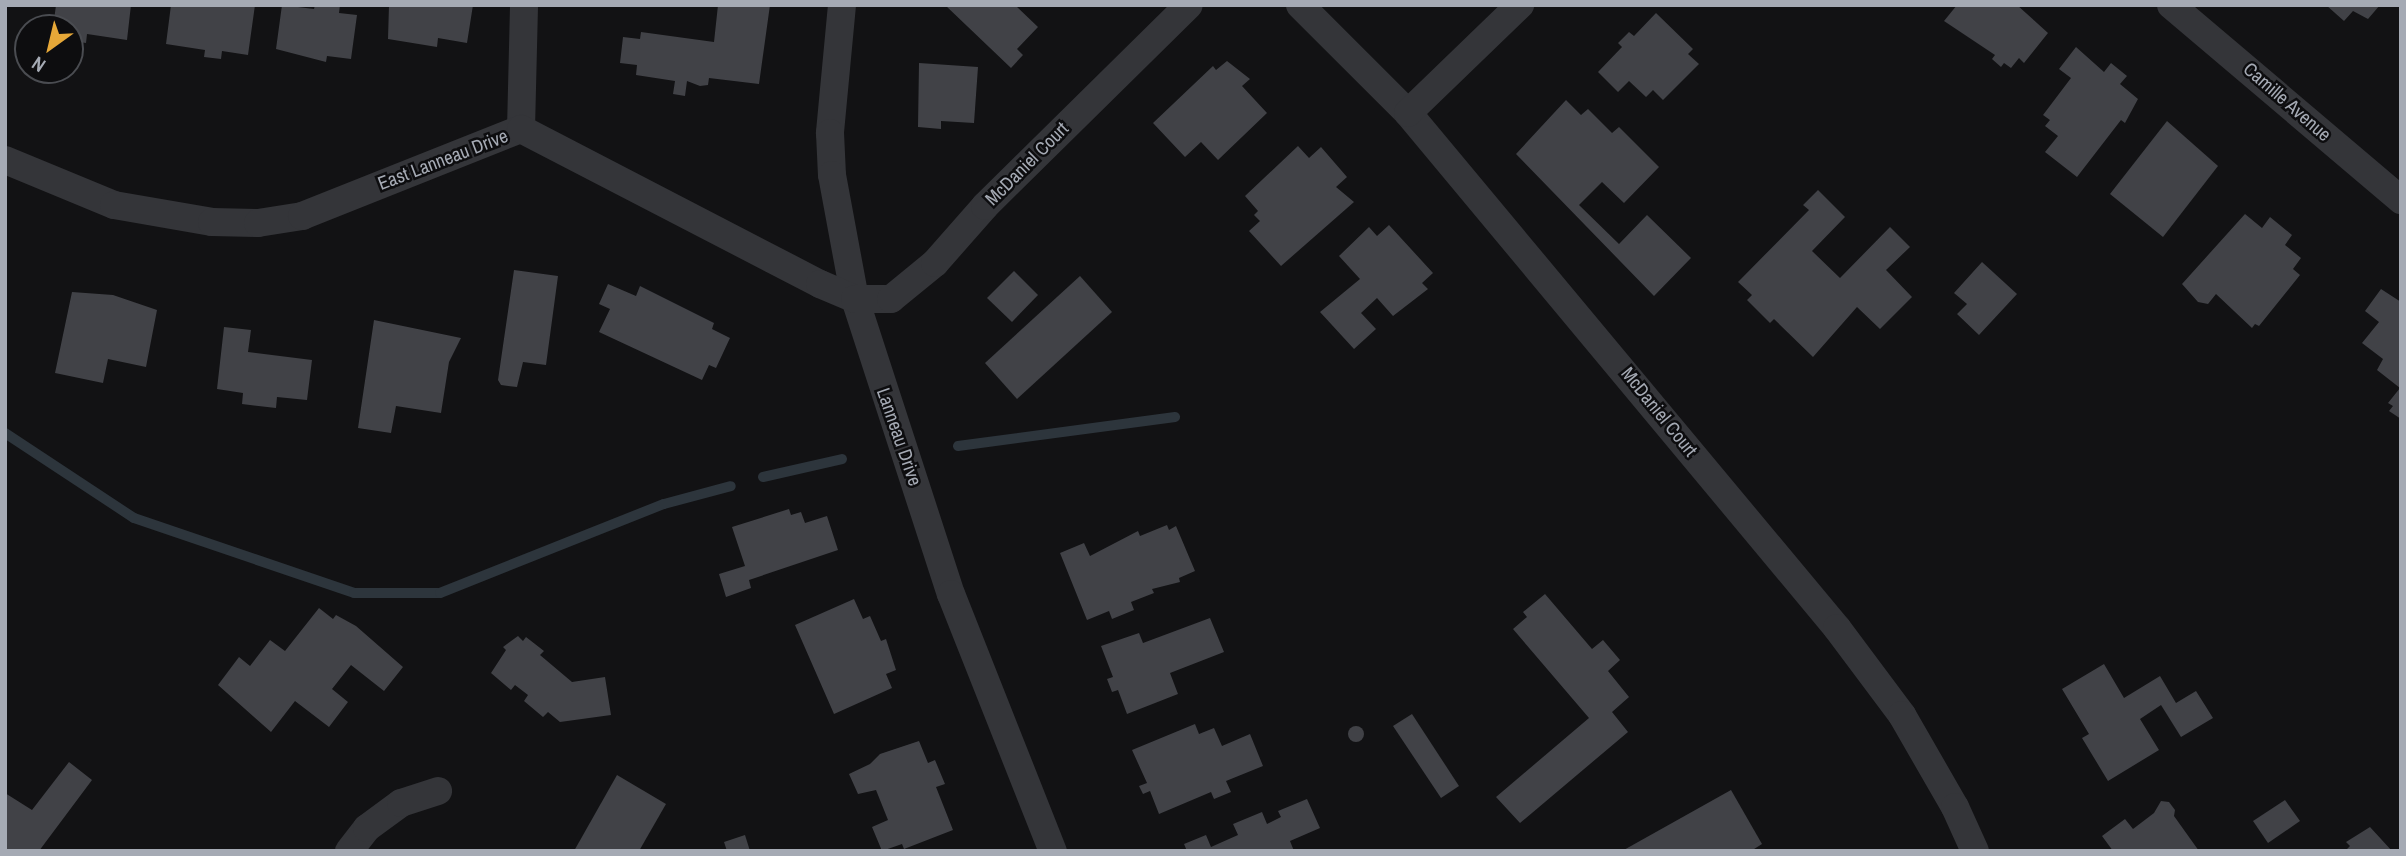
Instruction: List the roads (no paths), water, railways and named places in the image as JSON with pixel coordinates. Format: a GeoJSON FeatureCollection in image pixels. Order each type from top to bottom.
{"type":"FeatureCollection","features":[{"type":"Feature","properties":{"kind":"street"},"geometry":{"type":"LineString","coordinates":[[521,129],[524,5]]}},
{"type":"Feature","properties":{"kind":"street","name":"Lanneau Drive"},"geometry":{"type":"LineString","coordinates":[[842,5],[830,132],[832,175],[855,299],[951,594],[1053,851]]}},
{"type":"Feature","properties":{"kind":"street","name":"McDaniel Court"},"geometry":{"type":"LineString","coordinates":[[855,299],[891,299],[935,263],[985,206],[1189,5]]}},
{"type":"Feature","properties":{"kind":"street","name":"McDaniel Court"},"geometry":{"type":"LineString","coordinates":[[1300,5],[1408,113],[1837,628],[1902,715],[1955,807],[1975,851]]}},
{"type":"Feature","properties":{"kind":"street"},"geometry":{"type":"LineString","coordinates":[[1408,113],[1520,5]]}},
{"type":"Feature","properties":{"kind":"street","name":"Camille Avenue"},"geometry":{"type":"LineString","coordinates":[[2171,5],[2401,200]]}},
{"type":"Feature","properties":{"kind":"street","name":"East Lanneau Drive"},"geometry":{"type":"LineString","coordinates":[[5,160],[114,205],[201,220],[258,223],[302,216],[521,129],[855,299]]}},
{"type":"Feature","properties":{"kind":"street"},"geometry":{"type":"LineString","coordinates":[[349,851],[367,828],[401,803],[438,791]]}},
{"type":"Feature","properties":{"kind":"waterway"},"geometry":{"type":"LineString","coordinates":[[958,446],[1175,417]]}},
{"type":"Feature","properties":{"kind":"waterway"},"geometry":{"type":"LineString","coordinates":[[5,433],[134,518],[354,593],[440,593],[664,504],[731,486]]}},
{"type":"Feature","properties":{"kind":"waterway"},"geometry":{"type":"LineString","coordinates":[[763,477],[842,459]]}}]}
